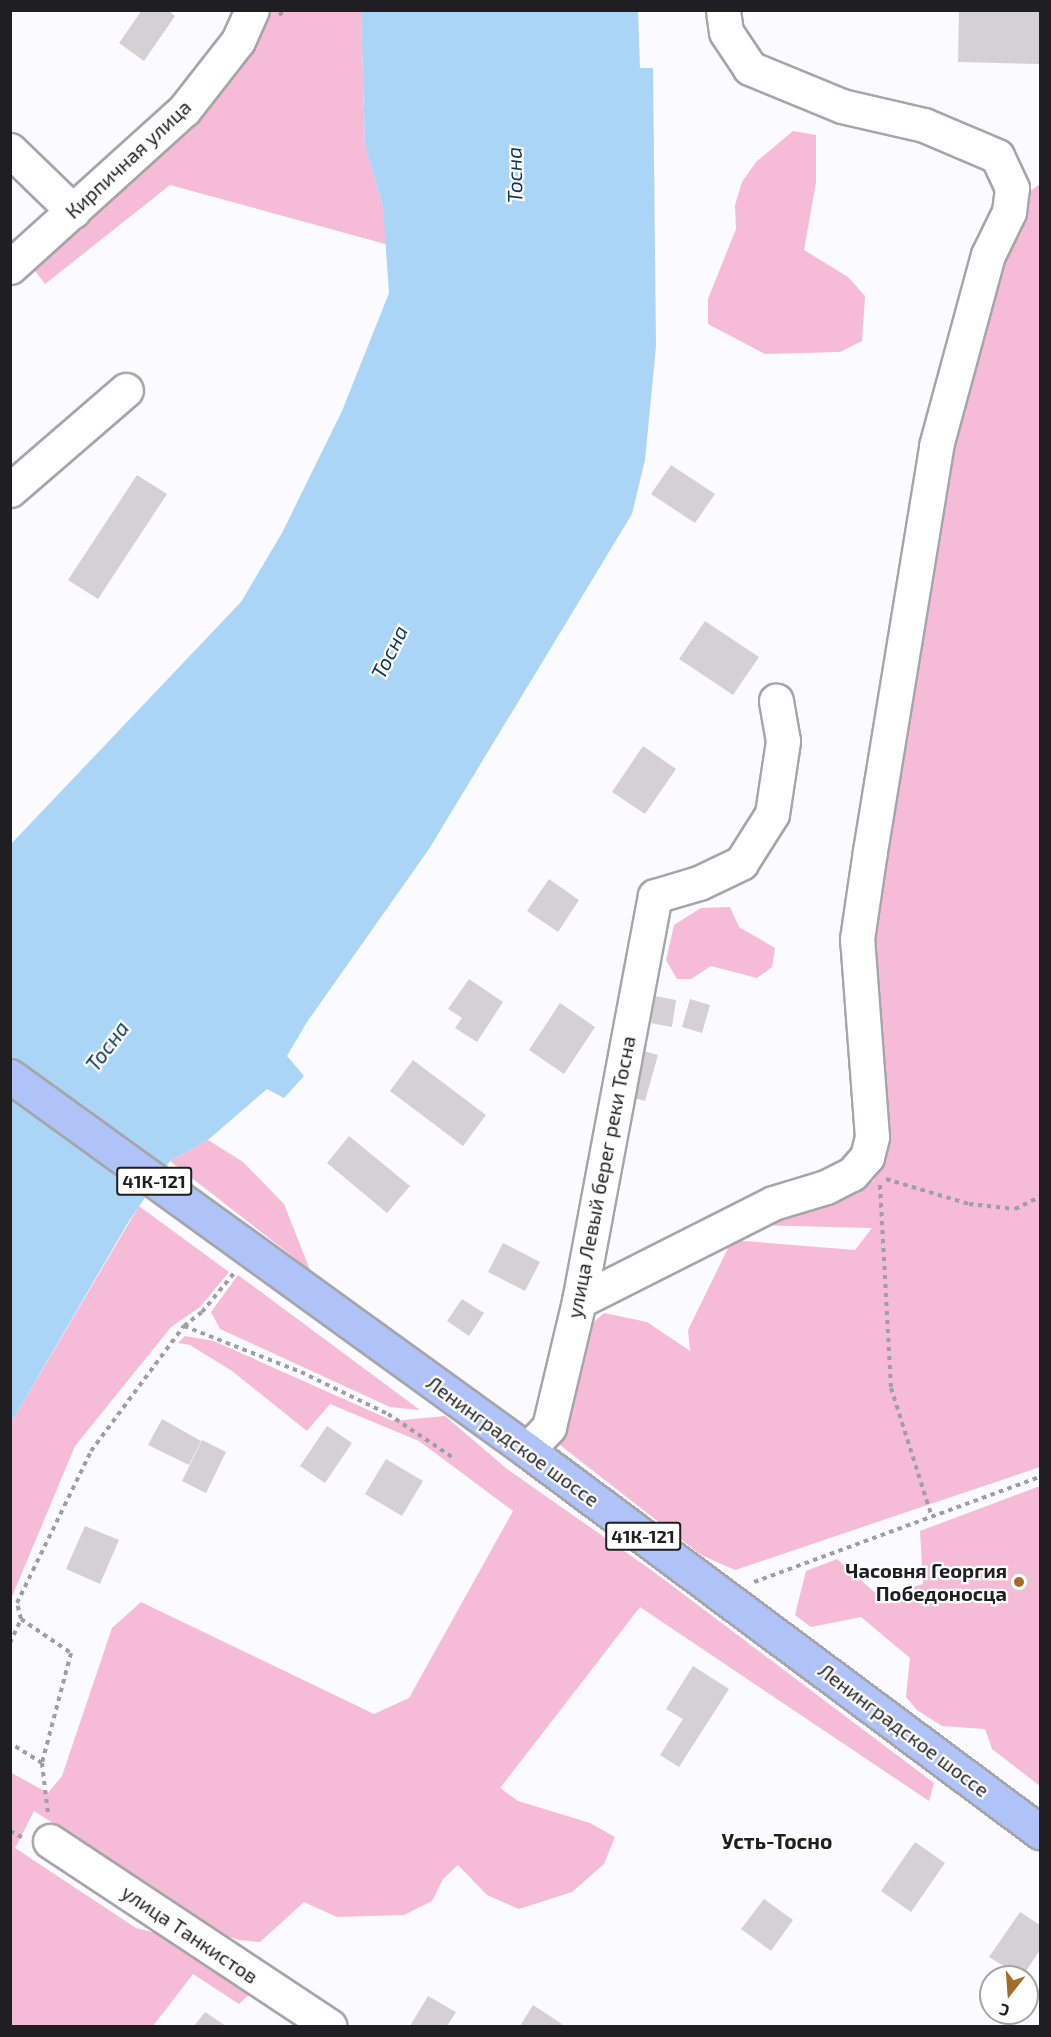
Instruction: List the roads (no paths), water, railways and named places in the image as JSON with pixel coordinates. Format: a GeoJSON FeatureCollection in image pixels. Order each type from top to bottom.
{"type":"FeatureCollection","features":[{"type":"Feature","properties":{"kind":"main road","name":"Ленинградское шоссе"},"geometry":{"type":"LineString","coordinates":[[10,1076],[240,1256],[527,1450],[1041,1832]]}},
{"type":"Feature","properties":{"kind":"street","name":"Кирпичная улица"},"geometry":{"type":"LineString","coordinates":[[10,267],[184,110],[238,41],[252,10]]}},
{"type":"Feature","properties":{"kind":"street"},"geometry":{"type":"LineString","coordinates":[[579,1301],[773,1203],[826,1187],[852,1174],[867,1157],[872,1137],[857,939],[868,862],[936,446],[988,255],[1009,212],[1012,188],[997,156],[924,124],[842,106],[750,68],[726,32],[723,10]]}},
{"type":"Feature","properties":{"kind":"street"},"geometry":{"type":"LineString","coordinates":[[10,150],[73,211]]}},
{"type":"Feature","properties":{"kind":"street"},"geometry":{"type":"LineString","coordinates":[[10,490],[126,390]]}},
{"type":"Feature","properties":{"kind":"street","name":"улица Левый берег реки Тосна"},"geometry":{"type":"LineString","coordinates":[[527,1450],[549,1427],[579,1301],[655,896],[699,883],[741,863],[771,814],[783,741],[776,701]]}},
{"type":"Feature","properties":{"kind":"street","name":"улица Танкистов"},"geometry":{"type":"LineString","coordinates":[[50,1841],[329,2026]]}},
{"type":"Feature","properties":{"kind":"water","name":"Тосна"},"geometry":{"type":"Polygon","coordinates":[[[361,11],[638,11],[640,68],[653,68],[656,346],[645,460],[632,514],[429,849],[307,1022],[287,1056],[304,1076],[284,1098],[267,1089],[208,1140],[170,1161],[129,1221],[11,1423],[11,844],[241,602],[282,533],[342,411],[389,293],[383,207],[365,146],[361,11]]]}},
{"type":"Feature","properties":{"kind":"place","name":"Часовня Георгия Победоносца"},"geometry":{"type":"Point","coordinates":[1019,1582]}},
{"type":"Feature","properties":{"kind":"district","name":"Усть-Тосно"},"geometry":{"type":"Point","coordinates":[777,1841]}}]}
